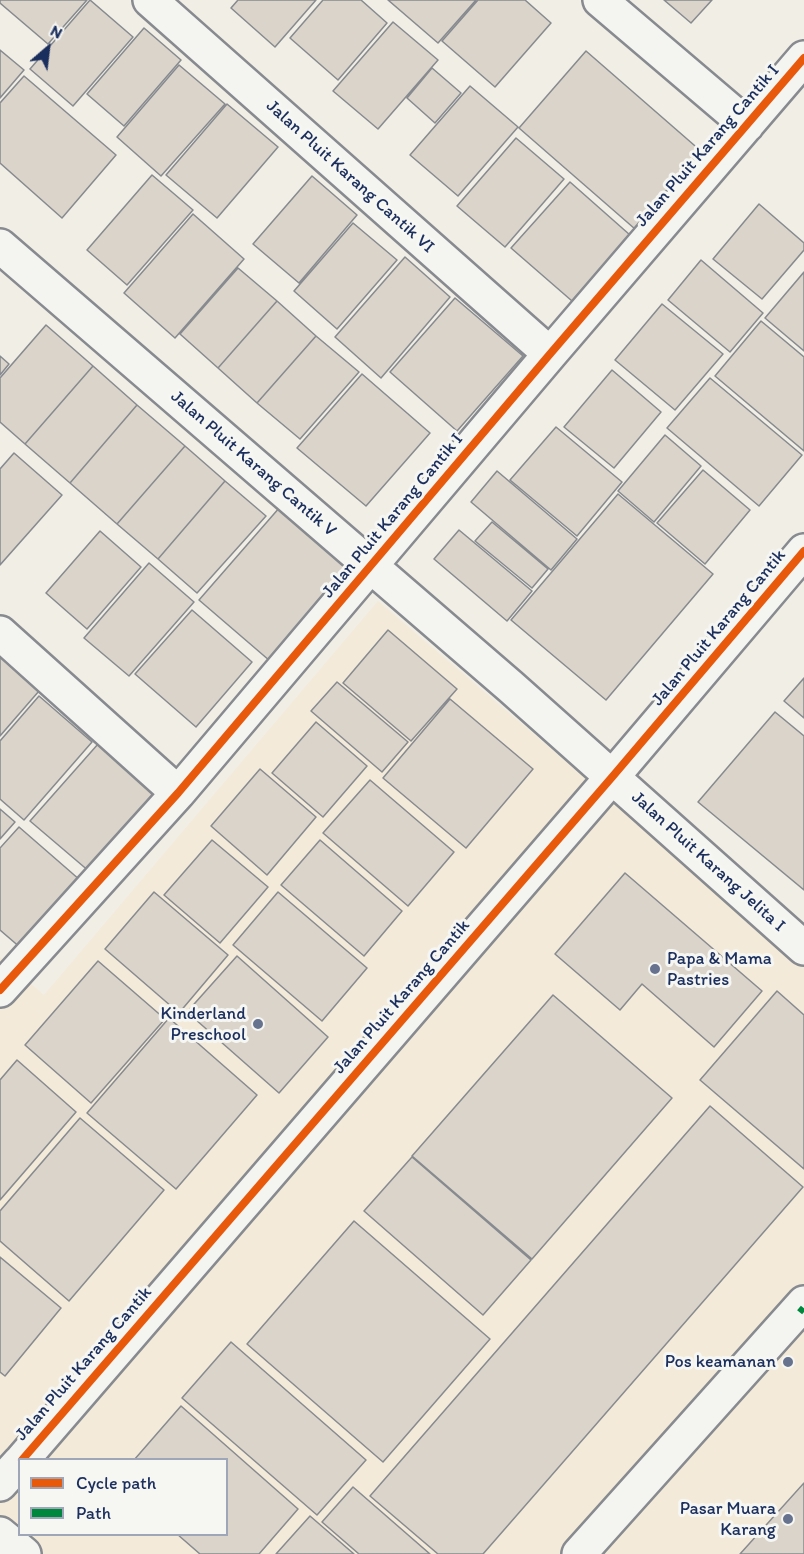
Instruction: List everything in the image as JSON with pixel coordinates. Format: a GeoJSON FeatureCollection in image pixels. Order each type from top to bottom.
{"type":"FeatureCollection","features":[{"type":"Feature","properties":{"kind":"street","name":"Jalan Pluit Karang Cantik VI"},"geometry":{"type":"LineString","coordinates":[[150,0],[550,354]]}},
{"type":"Feature","properties":{"kind":"street"},"geometry":{"type":"LineString","coordinates":[[600,0],[747,125]]}},
{"type":"Feature","properties":{"kind":"street","name":"Jalan Pluit Karang Cantik I"},"geometry":{"type":"LineString","coordinates":[[0,988],[178,793],[804,58]]}},
{"type":"Feature","properties":{"kind":"street","name":"Jalan Pluit Karang Cantik V"},"geometry":{"type":"LineString","coordinates":[[0,246],[613,776]]}},
{"type":"Feature","properties":{"kind":"street","name":"Jalan Pluit Karang Cantik"},"geometry":{"type":"LineString","coordinates":[[24,1458],[804,552]]}},
{"type":"Feature","properties":{"kind":"street"},"geometry":{"type":"LineString","coordinates":[[0,633],[178,793]]}},
{"type":"Feature","properties":{"kind":"street","name":"Jalan Pluit Karang Jelita I"},"geometry":{"type":"LineString","coordinates":[[613,776],[804,948]]}},
{"type":"Feature","properties":{"kind":"street"},"geometry":{"type":"LineString","coordinates":[[579,1554],[804,1303]]}},
{"type":"Feature","properties":{"kind":"street","name":"Jalan Pluit Karang Cantik"},"geometry":{"type":"LineString","coordinates":[[0,1484],[18,1464]]}},
{"type":"Feature","properties":{"kind":"street"},"geometry":{"type":"LineString","coordinates":[[0,1533],[24,1554]]}},
{"type":"Feature","properties":{"kind":"shaded area"},"geometry":{"type":"Polygon","coordinates":[[[378,601],[804,965],[804,1554],[0,1554],[0,957],[44,995],[378,601]]]}},
{"type":"Feature","properties":{"kind":"building"},"geometry":{"type":"Polygon","coordinates":[[[0,0],[87,0],[48,44],[0,3],[0,0]]]}},
{"type":"Feature","properties":{"kind":"building"},"geometry":{"type":"Polygon","coordinates":[[[90,0],[133,37],[73,106],[30,69],[90,0]]]}},
{"type":"Feature","properties":{"kind":"building"},"geometry":{"type":"Polygon","coordinates":[[[238,0],[316,0],[275,47],[231,8],[238,0]]]}},
{"type":"Feature","properties":{"kind":"building"},"geometry":{"type":"Polygon","coordinates":[[[323,0],[361,0],[387,23],[338,80],[290,38],[323,0]]]}},
{"type":"Feature","properties":{"kind":"building"},"geometry":{"type":"Polygon","coordinates":[[[388,0],[476,0],[438,43],[388,0]]]}},
{"type":"Feature","properties":{"kind":"building"},"geometry":{"type":"Polygon","coordinates":[[[478,0],[525,0],[551,23],[495,87],[442,41],[478,0]]]}},
{"type":"Feature","properties":{"kind":"building"},"geometry":{"type":"Polygon","coordinates":[[[664,0],[712,0],[691,23],[664,0]]]}},
{"type":"Feature","properties":{"kind":"building"},"geometry":{"type":"Polygon","coordinates":[[[393,22],[438,60],[378,129],[333,91],[393,22]]]}},
{"type":"Feature","properties":{"kind":"building"},"geometry":{"type":"Polygon","coordinates":[[[144,28],[181,60],[124,126],[87,94],[144,28]]]}},
{"type":"Feature","properties":{"kind":"building"},"geometry":{"type":"Polygon","coordinates":[[[0,50],[24,70],[0,98],[0,50]]]}},
{"type":"Feature","properties":{"kind":"building"},"geometry":{"type":"Polygon","coordinates":[[[586,51],[702,152],[635,229],[519,128],[586,51]]]}},
{"type":"Feature","properties":{"kind":"building"},"geometry":{"type":"Polygon","coordinates":[[[179,65],[225,104],[161,176],[117,137],[179,65]]]}},
{"type":"Feature","properties":{"kind":"building"},"geometry":{"type":"Polygon","coordinates":[[[432,68],[461,93],[435,123],[407,98],[432,68]]]}},
{"type":"Feature","properties":{"kind":"building"},"geometry":{"type":"Polygon","coordinates":[[[24,76],[116,155],[62,218],[0,163],[0,103],[24,76]]]}},
{"type":"Feature","properties":{"kind":"building"},"geometry":{"type":"Polygon","coordinates":[[[470,86],[518,127],[458,196],[410,155],[470,86]]]}},
{"type":"Feature","properties":{"kind":"building"},"geometry":{"type":"Polygon","coordinates":[[[227,104],[278,147],[217,218],[166,175],[227,104]]]}},
{"type":"Feature","properties":{"kind":"building"},"geometry":{"type":"Polygon","coordinates":[[[516,138],[564,179],[505,247],[457,206],[516,138]]]}},
{"type":"Feature","properties":{"kind":"building"},"geometry":{"type":"Polygon","coordinates":[[[152,175],[193,210],[127,285],[87,250],[152,175]]]}},
{"type":"Feature","properties":{"kind":"building"},"geometry":{"type":"Polygon","coordinates":[[[312,176],[357,215],[299,283],[253,244],[312,176]]]}},
{"type":"Feature","properties":{"kind":"building"},"geometry":{"type":"Polygon","coordinates":[[[570,182],[630,235],[572,301],[511,248],[570,182]]]}},
{"type":"Feature","properties":{"kind":"building"},"geometry":{"type":"Polygon","coordinates":[[[759,204],[804,243],[804,250],[762,299],[713,259],[759,204]]]}},
{"type":"Feature","properties":{"kind":"building"},"geometry":{"type":"Polygon","coordinates":[[[193,214],[244,259],[175,338],[124,293],[193,214]]]}},
{"type":"Feature","properties":{"kind":"building"},"geometry":{"type":"Polygon","coordinates":[[[353,223],[397,260],[337,329],[294,291],[353,223]]]}},
{"type":"Feature","properties":{"kind":"building"},"geometry":{"type":"Polygon","coordinates":[[[405,257],[450,297],[381,378],[335,337],[405,257]]]}},
{"type":"Feature","properties":{"kind":"building"},"geometry":{"type":"Polygon","coordinates":[[[701,260],[763,313],[730,352],[668,300],[701,260]]]}},
{"type":"Feature","properties":{"kind":"building"},"geometry":{"type":"Polygon","coordinates":[[[238,268],[277,301],[218,368],[180,334],[238,268]]]}},
{"type":"Feature","properties":{"kind":"building"},"geometry":{"type":"Polygon","coordinates":[[[804,272],[804,351],[765,318],[804,272]]]}},
{"type":"Feature","properties":{"kind":"building"},"geometry":{"type":"Polygon","coordinates":[[[455,298],[523,356],[457,431],[390,372],[455,298]]]}},
{"type":"Feature","properties":{"kind":"building"},"geometry":{"type":"Polygon","coordinates":[[[277,301],[316,336],[257,403],[218,368],[277,301]]]}},
{"type":"Feature","properties":{"kind":"building"},"geometry":{"type":"Polygon","coordinates":[[[662,304],[723,354],[675,410],[615,360],[662,304]]]}},
{"type":"Feature","properties":{"kind":"building"},"geometry":{"type":"Polygon","coordinates":[[[761,321],[804,357],[804,451],[715,376],[761,321]]]}},
{"type":"Feature","properties":{"kind":"building"},"geometry":{"type":"Polygon","coordinates":[[[46,325],[93,366],[25,444],[0,422],[0,378],[46,325]]]}},
{"type":"Feature","properties":{"kind":"building"},"geometry":{"type":"Polygon","coordinates":[[[316,336],[359,372],[300,439],[257,403],[316,336]]]}},
{"type":"Feature","properties":{"kind":"building"},"geometry":{"type":"Polygon","coordinates":[[[0,356],[9,364],[0,375],[0,356]]]}},
{"type":"Feature","properties":{"kind":"building"},"geometry":{"type":"Polygon","coordinates":[[[93,366],[137,405],[70,483],[25,444],[93,366]]]}},
{"type":"Feature","properties":{"kind":"building"},"geometry":{"type":"Polygon","coordinates":[[[612,370],[661,412],[614,468],[564,427],[612,370]]]}},
{"type":"Feature","properties":{"kind":"building"},"geometry":{"type":"Polygon","coordinates":[[[362,374],[430,433],[366,506],[297,448],[362,374]]]}},
{"type":"Feature","properties":{"kind":"building"},"geometry":{"type":"Polygon","coordinates":[[[710,378],[802,455],[759,506],[667,428],[710,378]]]}},
{"type":"Feature","properties":{"kind":"building"},"geometry":{"type":"Polygon","coordinates":[[[137,405],[185,446],[117,524],[70,483],[137,405]]]}},
{"type":"Feature","properties":{"kind":"building"},"geometry":{"type":"Polygon","coordinates":[[[556,427],[622,482],[577,536],[510,480],[556,427]]]}},
{"type":"Feature","properties":{"kind":"building"},"geometry":{"type":"Polygon","coordinates":[[[665,435],[701,466],[654,522],[618,491],[665,435]]]}},
{"type":"Feature","properties":{"kind":"building"},"geometry":{"type":"Polygon","coordinates":[[[185,446],[225,481],[158,559],[117,524],[185,446]]]}},
{"type":"Feature","properties":{"kind":"building"},"geometry":{"type":"Polygon","coordinates":[[[14,453],[62,495],[0,565],[0,469],[14,453]]]}},
{"type":"Feature","properties":{"kind":"building"},"geometry":{"type":"Polygon","coordinates":[[[703,470],[750,510],[705,564],[657,523],[703,470]]]}},
{"type":"Feature","properties":{"kind":"building"},"geometry":{"type":"Polygon","coordinates":[[[497,471],[577,539],[551,570],[471,502],[497,471]]]}},
{"type":"Feature","properties":{"kind":"building"},"geometry":{"type":"Polygon","coordinates":[[[225,481],[266,516],[197,593],[158,559],[225,481]]]}},
{"type":"Feature","properties":{"kind":"building"},"geometry":{"type":"Polygon","coordinates":[[[618,494],[713,574],[606,700],[511,620],[618,494]]]}},
{"type":"Feature","properties":{"kind":"building"},"geometry":{"type":"Polygon","coordinates":[[[280,507],[358,575],[277,667],[199,600],[280,507]]]}},
{"type":"Feature","properties":{"kind":"building"},"geometry":{"type":"Polygon","coordinates":[[[492,522],[548,569],[532,588],[475,541],[492,522]]]}},
{"type":"Feature","properties":{"kind":"building"},"geometry":{"type":"Polygon","coordinates":[[[459,530],[532,591],[507,621],[434,559],[459,530]]]}},
{"type":"Feature","properties":{"kind":"building"},"geometry":{"type":"Polygon","coordinates":[[[100,531],[141,567],[87,629],[46,593],[100,531]]]}},
{"type":"Feature","properties":{"kind":"building"},"geometry":{"type":"Polygon","coordinates":[[[149,563],[194,602],[129,676],[84,638],[149,563]]]}},
{"type":"Feature","properties":{"kind":"building"},"geometry":{"type":"Polygon","coordinates":[[[192,610],[252,662],[196,727],[135,674],[192,610]]]}},
{"type":"Feature","properties":{"kind":"building"},"geometry":{"type":"Polygon","coordinates":[[[388,630],[457,689],[411,741],[343,683],[388,630]]]}},
{"type":"Feature","properties":{"kind":"building"},"geometry":{"type":"Polygon","coordinates":[[[0,657],[39,691],[0,736],[0,657]]]}},
{"type":"Feature","properties":{"kind":"building"},"geometry":{"type":"Polygon","coordinates":[[[804,678],[804,718],[784,701],[804,678]]]}},
{"type":"Feature","properties":{"kind":"building"},"geometry":{"type":"Polygon","coordinates":[[[337,682],[408,742],[382,772],[311,711],[337,682]]]}},
{"type":"Feature","properties":{"kind":"building"},"geometry":{"type":"Polygon","coordinates":[[[39,696],[92,742],[24,820],[0,799],[0,741],[39,696]]]}},
{"type":"Feature","properties":{"kind":"building"},"geometry":{"type":"Polygon","coordinates":[[[450,699],[533,769],[466,848],[383,778],[450,699]]]}},
{"type":"Feature","properties":{"kind":"building"},"geometry":{"type":"Polygon","coordinates":[[[775,712],[804,736],[804,890],[698,802],[775,712]]]}},
{"type":"Feature","properties":{"kind":"building"},"geometry":{"type":"Polygon","coordinates":[[[316,722],[367,766],[323,817],[272,773],[316,722]]]}},
{"type":"Feature","properties":{"kind":"building"},"geometry":{"type":"Polygon","coordinates":[[[106,735],[171,792],[97,878],[30,821],[106,735]]]}},
{"type":"Feature","properties":{"kind":"building"},"geometry":{"type":"Polygon","coordinates":[[[260,769],[316,817],[267,875],[211,826],[260,769]]]}},
{"type":"Feature","properties":{"kind":"building"},"geometry":{"type":"Polygon","coordinates":[[[370,780],[454,852],[408,906],[323,833],[370,780]]]}},
{"type":"Feature","properties":{"kind":"building"},"geometry":{"type":"Polygon","coordinates":[[[0,809],[15,822],[0,839],[0,809]]]}},
{"type":"Feature","properties":{"kind":"building"},"geometry":{"type":"Polygon","coordinates":[[[19,827],[88,887],[29,955],[0,930],[0,848],[19,827]]]}},
{"type":"Feature","properties":{"kind":"building"},"geometry":{"type":"Polygon","coordinates":[[[212,840],[268,887],[220,943],[164,895],[212,840]]]}},
{"type":"Feature","properties":{"kind":"building"},"geometry":{"type":"Polygon","coordinates":[[[320,840],[402,911],[364,956],[281,885],[320,840]]]}},
{"type":"Feature","properties":{"kind":"building","name":"Papa & Mama Pastries"},"geometry":{"type":"Polygon","coordinates":[[[625,873],[762,991],[714,1047],[642,984],[620,1010],[555,954],[625,873]]]}},
{"type":"Feature","properties":{"kind":"building"},"geometry":{"type":"Polygon","coordinates":[[[154,892],[228,955],[179,1013],[105,949],[154,892]]]}},
{"type":"Feature","properties":{"kind":"building"},"geometry":{"type":"Polygon","coordinates":[[[278,892],[367,968],[322,1021],[233,945],[278,892]]]}},
{"type":"Feature","properties":{"kind":"building","name":"Kinderland Preschool"},"geometry":{"type":"Polygon","coordinates":[[[237,956],[328,1037],[279,1093],[187,1012],[237,956]]]}},
{"type":"Feature","properties":{"kind":"building"},"geometry":{"type":"Polygon","coordinates":[[[98,961],[165,1019],[91,1103],[25,1045],[98,961]]]}},
{"type":"Feature","properties":{"kind":"building"},"geometry":{"type":"Polygon","coordinates":[[[777,991],[804,1015],[804,1169],[700,1080],[777,991]]]}},
{"type":"Feature","properties":{"kind":"building"},"geometry":{"type":"Polygon","coordinates":[[[553,995],[672,1098],[532,1259],[412,1156],[553,995]]]}},
{"type":"Feature","properties":{"kind":"building"},"geometry":{"type":"Polygon","coordinates":[[[169,1018],[257,1095],[176,1189],[87,1113],[169,1018]]]}},
{"type":"Feature","properties":{"kind":"building"},"geometry":{"type":"Polygon","coordinates":[[[17,1060],[76,1112],[0,1200],[0,1080],[17,1060]]]}},
{"type":"Feature","properties":{"kind":"building"},"geometry":{"type":"Polygon","coordinates":[[[710,1106],[803,1187],[483,1554],[438,1554],[370,1496],[710,1106]]]}},
{"type":"Feature","properties":{"kind":"building"},"geometry":{"type":"Polygon","coordinates":[[[80,1118],[164,1190],[69,1301],[0,1241],[0,1211],[80,1118]]]}},
{"type":"Feature","properties":{"kind":"building"},"geometry":{"type":"Polygon","coordinates":[[[412,1157],[531,1260],[483,1315],[364,1211],[412,1157]]]}},
{"type":"Feature","properties":{"kind":"building"},"geometry":{"type":"Polygon","coordinates":[[[354,1221],[490,1339],[383,1462],[247,1344],[354,1221]]]}},
{"type":"Feature","properties":{"kind":"building"},"geometry":{"type":"Polygon","coordinates":[[[0,1257],[61,1308],[5,1376],[0,1372],[0,1257]]]}},
{"type":"Feature","properties":{"kind":"building"},"geometry":{"type":"Polygon","coordinates":[[[231,1342],[366,1460],[317,1515],[182,1398],[231,1342]]]}},
{"type":"Feature","properties":{"kind":"building"},"geometry":{"type":"Polygon","coordinates":[[[181,1406],[298,1509],[259,1554],[200,1554],[179,1536],[228,1536],[228,1458],[136,1458],[181,1406]]]}},
{"type":"Feature","properties":{"kind":"building","name":"Pasar Muara Karang"},"geometry":{"type":"Polygon","coordinates":[[[804,1483],[804,1554],[740,1554],[804,1483]]]}},
{"type":"Feature","properties":{"kind":"building"},"geometry":{"type":"Polygon","coordinates":[[[353,1487],[430,1554],[359,1554],[322,1522],[353,1487]]]}},
{"type":"Feature","properties":{"kind":"building"},"geometry":{"type":"Polygon","coordinates":[[[310,1516],[354,1554],[276,1554],[310,1516]]]}},
{"type":"Feature","properties":{"kind":"marked path"},"geometry":{"type":"LineString","coordinates":[[799,1308],[804,1312]]}},
{"type":"Feature","properties":{"kind":"cycle path"},"geometry":{"type":"LineString","coordinates":[[0,990],[178,793],[804,58]]}},
{"type":"Feature","properties":{"kind":"cycle path"},"geometry":{"type":"LineString","coordinates":[[24,1458],[613,776],[804,551]]}},
{"type":"Feature","properties":{"kind":"place","name":"Papa & Mama Pastries"},"geometry":{"type":"Point","coordinates":[655,969]}},
{"type":"Feature","properties":{"kind":"place","name":"Kinderland Preschool"},"geometry":{"type":"Point","coordinates":[258,1024]}},
{"type":"Feature","properties":{"kind":"place","name":"Pos keamanan"},"geometry":{"type":"Point","coordinates":[788,1362]}},
{"type":"Feature","properties":{"kind":"place","name":"Pasar Muara Karang"},"geometry":{"type":"Point","coordinates":[788,1519]}}]}
